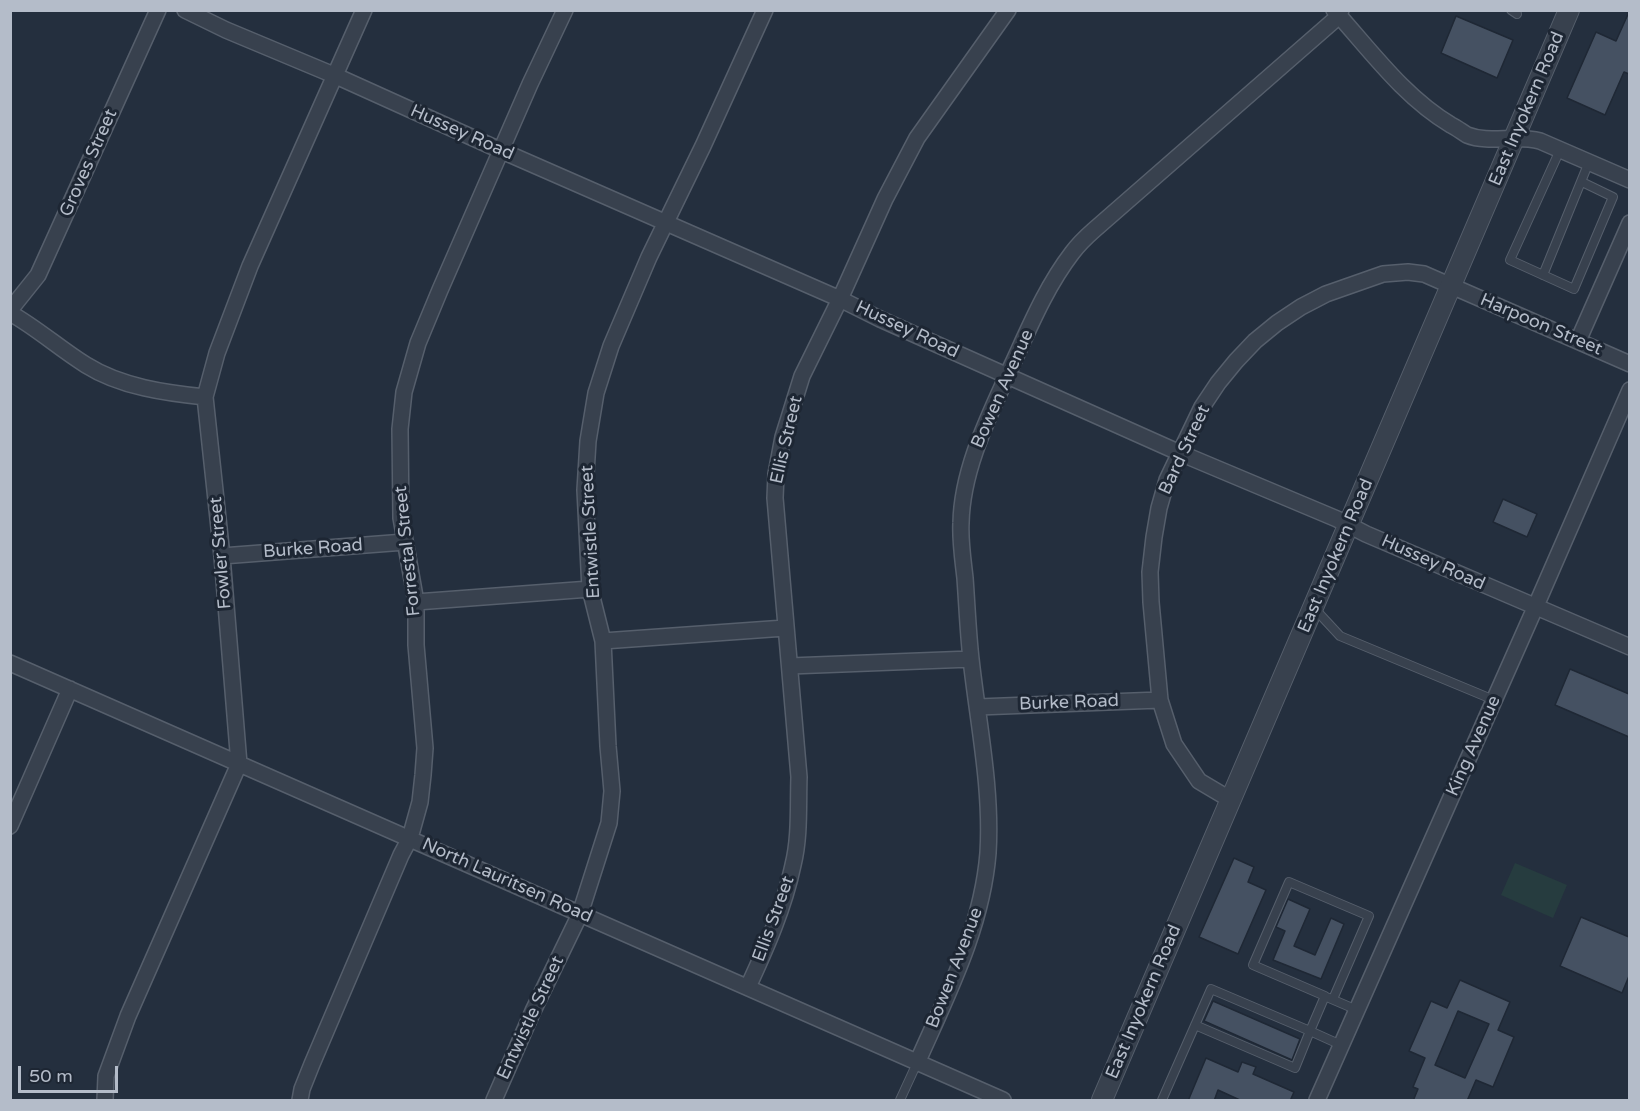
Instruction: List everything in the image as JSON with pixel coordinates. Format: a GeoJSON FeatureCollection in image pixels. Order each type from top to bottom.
{"type":"FeatureCollection","features":[{"type":"Feature","properties":{"kind":"street","name":"Groves Street"},"geometry":{"type":"LineString","coordinates":[[10,312],[38,275],[158,10]]}},
{"type":"Feature","properties":{"kind":"street","name":"Hussey Road"},"geometry":{"type":"LineString","coordinates":[[185,10],[840,299],[1180,453],[1629,647]]}},
{"type":"Feature","properties":{"kind":"street","name":"Fowler Street"},"geometry":{"type":"LineString","coordinates":[[105,1101],[106,1076],[128,1016],[239,764],[206,397],[217,353],[250,266],[364,10]]}},
{"type":"Feature","properties":{"kind":"street","name":"Forrestal Street"},"geometry":{"type":"LineString","coordinates":[[300,1101],[312,1064],[410,838],[420,802],[425,748],[416,645],[416,602],[401,518],[400,429],[404,392],[418,343],[530,84],[565,10]]}},
{"type":"Feature","properties":{"kind":"street","name":"Entwistle Street"},"geometry":{"type":"LineString","coordinates":[[494,1101],[532,1011],[580,914],[609,823],[612,791],[603,641],[590,589],[585,490],[588,441],[596,393],[611,346],[665,222],[703,146],[765,10]]}},
{"type":"Feature","properties":{"kind":"street","name":"Ellis Street"},"geometry":{"type":"LineString","coordinates":[[748,987],[782,905],[794,864],[798,822],[799,777],[775,498],[776,474],[783,437],[802,376],[885,200],[917,138],[1008,10]]}},
{"type":"Feature","properties":{"kind":"street","name":"East Inyokern Road"},"geometry":{"type":"LineString","coordinates":[[1102,1101],[1569,10]]}},
{"type":"Feature","properties":{"kind":"street"},"geometry":{"type":"LineString","coordinates":[[1338,12],[1405,91],[1432,114],[1467,135],[1482,139],[1514,137],[1540,141],[1629,180]]}},
{"type":"Feature","properties":{"kind":"street","name":"Bowen Avenue"},"geometry":{"type":"LineString","coordinates":[[917,1063],[970,939],[982,896],[988,853],[988,803],[971,659],[961,523],[973,457],[984,427],[1043,298],[1073,251],[1338,12]]}},
{"type":"Feature","properties":{"kind":"street"},"geometry":{"type":"LineString","coordinates":[[1578,341],[1629,223]]}},
{"type":"Feature","properties":{"kind":"street","name":"Bard Street"},"geometry":{"type":"LineString","coordinates":[[1231,800],[1199,781],[1174,744],[1160,700],[1150,572],[1159,508],[1167,480],[1202,407],[1218,383],[1255,341],[1277,323],[1326,294],[1383,274],[1408,272],[1424,274],[1452,287]]}},
{"type":"Feature","properties":{"kind":"street","name":"Harpoon Street"},"geometry":{"type":"LineString","coordinates":[[1452,287],[1629,364]]}},
{"type":"Feature","properties":{"kind":"street"},"geometry":{"type":"LineString","coordinates":[[10,312],[87,366],[110,377],[177,394],[206,397]]}},
{"type":"Feature","properties":{"kind":"street","name":"King Avenue"},"geometry":{"type":"LineString","coordinates":[[1317,1101],[1629,390]]}},
{"type":"Feature","properties":{"kind":"street","name":"Burke Road"},"geometry":{"type":"LineString","coordinates":[[222,556],[405,542]]}},
{"type":"Feature","properties":{"kind":"street"},"geometry":{"type":"LineString","coordinates":[[416,602],[590,589]]}},
{"type":"Feature","properties":{"kind":"street"},"geometry":{"type":"LineString","coordinates":[[603,641],[785,628]]}},
{"type":"Feature","properties":{"kind":"street"},"geometry":{"type":"LineString","coordinates":[[790,666],[971,659]]}},
{"type":"Feature","properties":{"kind":"street","name":"North Lauritsen Road"},"geometry":{"type":"LineString","coordinates":[[10,663],[1003,1101]]}},
{"type":"Feature","properties":{"kind":"street"},"geometry":{"type":"LineString","coordinates":[[10,826],[70,689]]}},
{"type":"Feature","properties":{"kind":"street","name":"Burke Road"},"geometry":{"type":"LineString","coordinates":[[978,707],[1160,700]]}},
{"type":"Feature","properties":{"kind":"lane"},"geometry":{"type":"LineString","coordinates":[[1560,150],[1510,260],[1574,289],[1613,197],[1582,182]]}},
{"type":"Feature","properties":{"kind":"lane"},"geometry":{"type":"LineString","coordinates":[[1543,275],[1589,162]]}},
{"type":"Feature","properties":{"kind":"lane"},"geometry":{"type":"LineString","coordinates":[[1313,607],[1340,636],[1494,700]]}},
{"type":"Feature","properties":{"kind":"lane"},"geometry":{"type":"LineString","coordinates":[[1195,1025],[1295,1068],[1310,1032],[1329,998],[1369,916],[1289,882],[1253,965],[1329,998],[1357,1010]]}},
{"type":"Feature","properties":{"kind":"lane"},"geometry":{"type":"LineString","coordinates":[[1162,1101],[1211,988],[1341,1046]]}},
{"type":"Feature","properties":{"kind":"lane"},"geometry":{"type":"LineString","coordinates":[[900,1101],[917,1063]]}},
{"type":"Feature","properties":{"kind":"green space"},"geometry":{"type":"Polygon","coordinates":[[[1515,863],[1567,885],[1553,918],[1501,895],[1515,863]]]}},
{"type":"Feature","properties":{"kind":"building"},"geometry":{"type":"Polygon","coordinates":[[[1629,12],[1629,74],[1624,72],[1605,115],[1567,98],[1596,32],[1616,41],[1629,12]]]}},
{"type":"Feature","properties":{"kind":"building"},"geometry":{"type":"Polygon","coordinates":[[[1456,16],[1513,40],[1497,78],[1441,53],[1456,16]]]}},
{"type":"Feature","properties":{"kind":"building"},"geometry":{"type":"Polygon","coordinates":[[[1503,499],[1537,514],[1527,537],[1493,522],[1503,499]]]}},
{"type":"Feature","properties":{"kind":"building"},"geometry":{"type":"Polygon","coordinates":[[[1570,669],[1629,694],[1629,737],[1555,705],[1570,669]]]}},
{"type":"Feature","properties":{"kind":"building"},"geometry":{"type":"Polygon","coordinates":[[[1234,858],[1254,867],[1248,882],[1266,890],[1238,954],[1199,937],[1234,858]]]}},
{"type":"Feature","properties":{"kind":"building"},"geometry":{"type":"Polygon","coordinates":[[[1288,899],[1310,909],[1294,946],[1315,955],[1331,918],[1344,924],[1321,979],[1273,960],[1285,931],[1276,927],[1288,899]]]}},
{"type":"Feature","properties":{"kind":"building"},"geometry":{"type":"Polygon","coordinates":[[[1581,917],[1629,937],[1629,976],[1622,993],[1560,966],[1581,917]]]}},
{"type":"Feature","properties":{"kind":"building"},"geometry":{"type":"Polygon","coordinates":[[[1460,980],[1510,1002],[1498,1030],[1514,1037],[1493,1087],[1476,1080],[1467,1101],[1413,1101],[1418,1089],[1413,1087],[1425,1058],[1409,1051],[1431,1001],[1447,1008],[1460,980]],[[1458,1011],[1435,1065],[1465,1078],[1489,1024],[1458,1011]]]}},
{"type":"Feature","properties":{"kind":"building"},"geometry":{"type":"Polygon","coordinates":[[[1213,1001],[1300,1039],[1292,1060],[1204,1021],[1213,1001]]]}},
{"type":"Feature","properties":{"kind":"building"},"geometry":{"type":"Polygon","coordinates":[[[1206,1058],[1238,1072],[1242,1062],[1256,1067],[1253,1074],[1294,1092],[1290,1101],[1242,1101],[1218,1090],[1214,1101],[1188,1101],[1206,1058]]]}}]}
